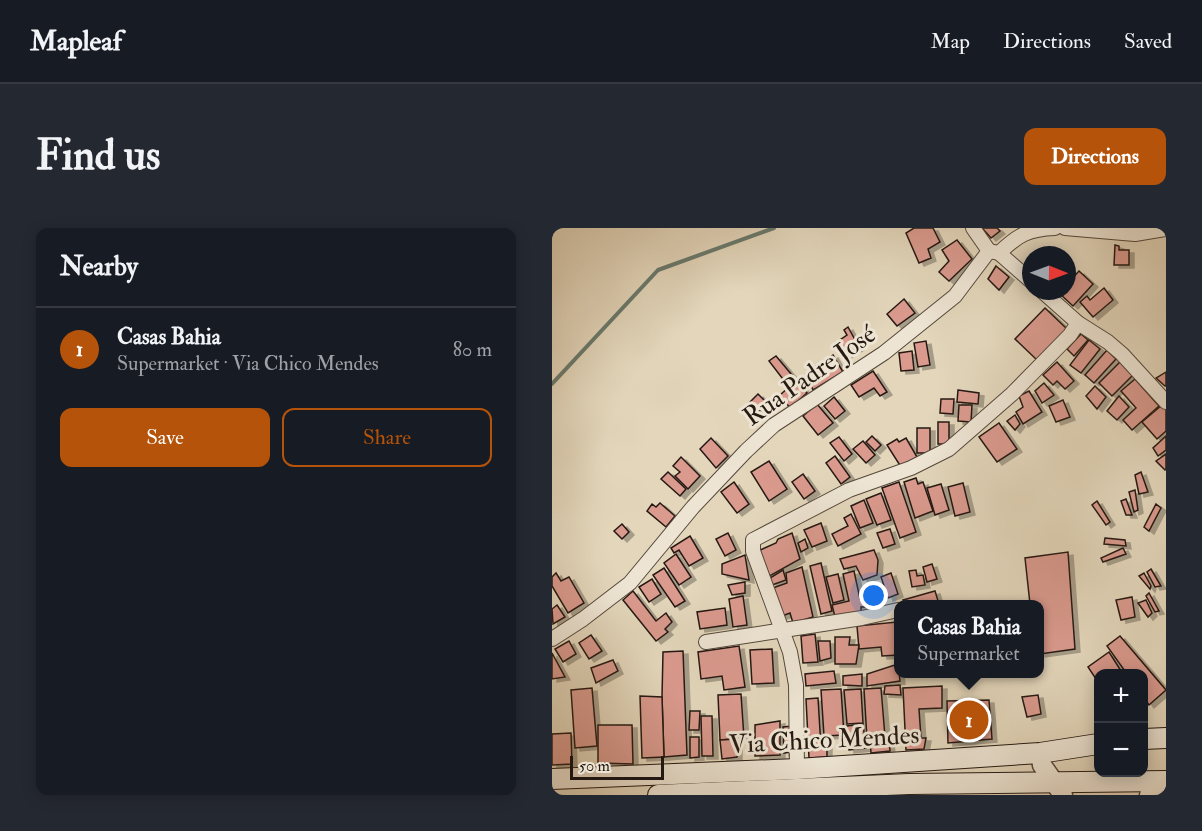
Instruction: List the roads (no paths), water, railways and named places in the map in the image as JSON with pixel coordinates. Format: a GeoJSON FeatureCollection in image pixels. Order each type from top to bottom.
{"type":"FeatureCollection","features":[{"type":"Feature","properties":{"kind":"main road"},"geometry":{"type":"LineString","coordinates":[[1148,739],[1166,738]]}},
{"type":"Feature","properties":{"kind":"main road","name":"Via Chico Mendes"},"geometry":{"type":"LineString","coordinates":[[552,780],[797,769],[1040,753],[1094,745]]}},
{"type":"Feature","properties":{"kind":"main road","name":"Via Chico Mendes"},"geometry":{"type":"LineString","coordinates":[[658,795],[909,784],[1058,788],[1166,781]]}},
{"type":"Feature","properties":{"kind":"street"},"geometry":{"type":"LineString","coordinates":[[973,228],[994,252],[1022,274]]}},
{"type":"Feature","properties":{"kind":"street","name":"Rua Padre José"},"geometry":{"type":"LineString","coordinates":[[552,639],[583,620],[630,582],[693,507],[774,425],[884,353],[955,296],[994,252],[1021,234],[1055,228]]}},
{"type":"Feature","properties":{"kind":"street"},"geometry":{"type":"LineString","coordinates":[[1065,228],[1135,234],[1166,229]]}},
{"type":"Feature","properties":{"kind":"street"},"geometry":{"type":"LineString","coordinates":[[1052,300],[1078,323],[1122,354],[1166,402]]}},
{"type":"Feature","properties":{"kind":"street"},"geometry":{"type":"LineString","coordinates":[[797,769],[796,685],[790,652],[753,551],[753,540],[849,490],[911,468],[949,449],[1012,393],[1078,323]]}},
{"type":"Feature","properties":{"kind":"street"},"geometry":{"type":"LineString","coordinates":[[706,642],[894,611]]}},
{"type":"Feature","properties":{"kind":"street"},"geometry":{"type":"LineString","coordinates":[[1040,753],[1042,765],[1058,788]]}},
{"type":"Feature","properties":{"kind":"street"},"geometry":{"type":"LineString","coordinates":[[1149,795],[1166,781]]}},
{"type":"Feature","properties":{"kind":"waterway"},"geometry":{"type":"LineString","coordinates":[[552,384],[658,270],[774,228]]}},
{"type":"Feature","properties":{"kind":"place","name":"Casas Bahia"},"geometry":{"type":"Point","coordinates":[969,720]}}]}
